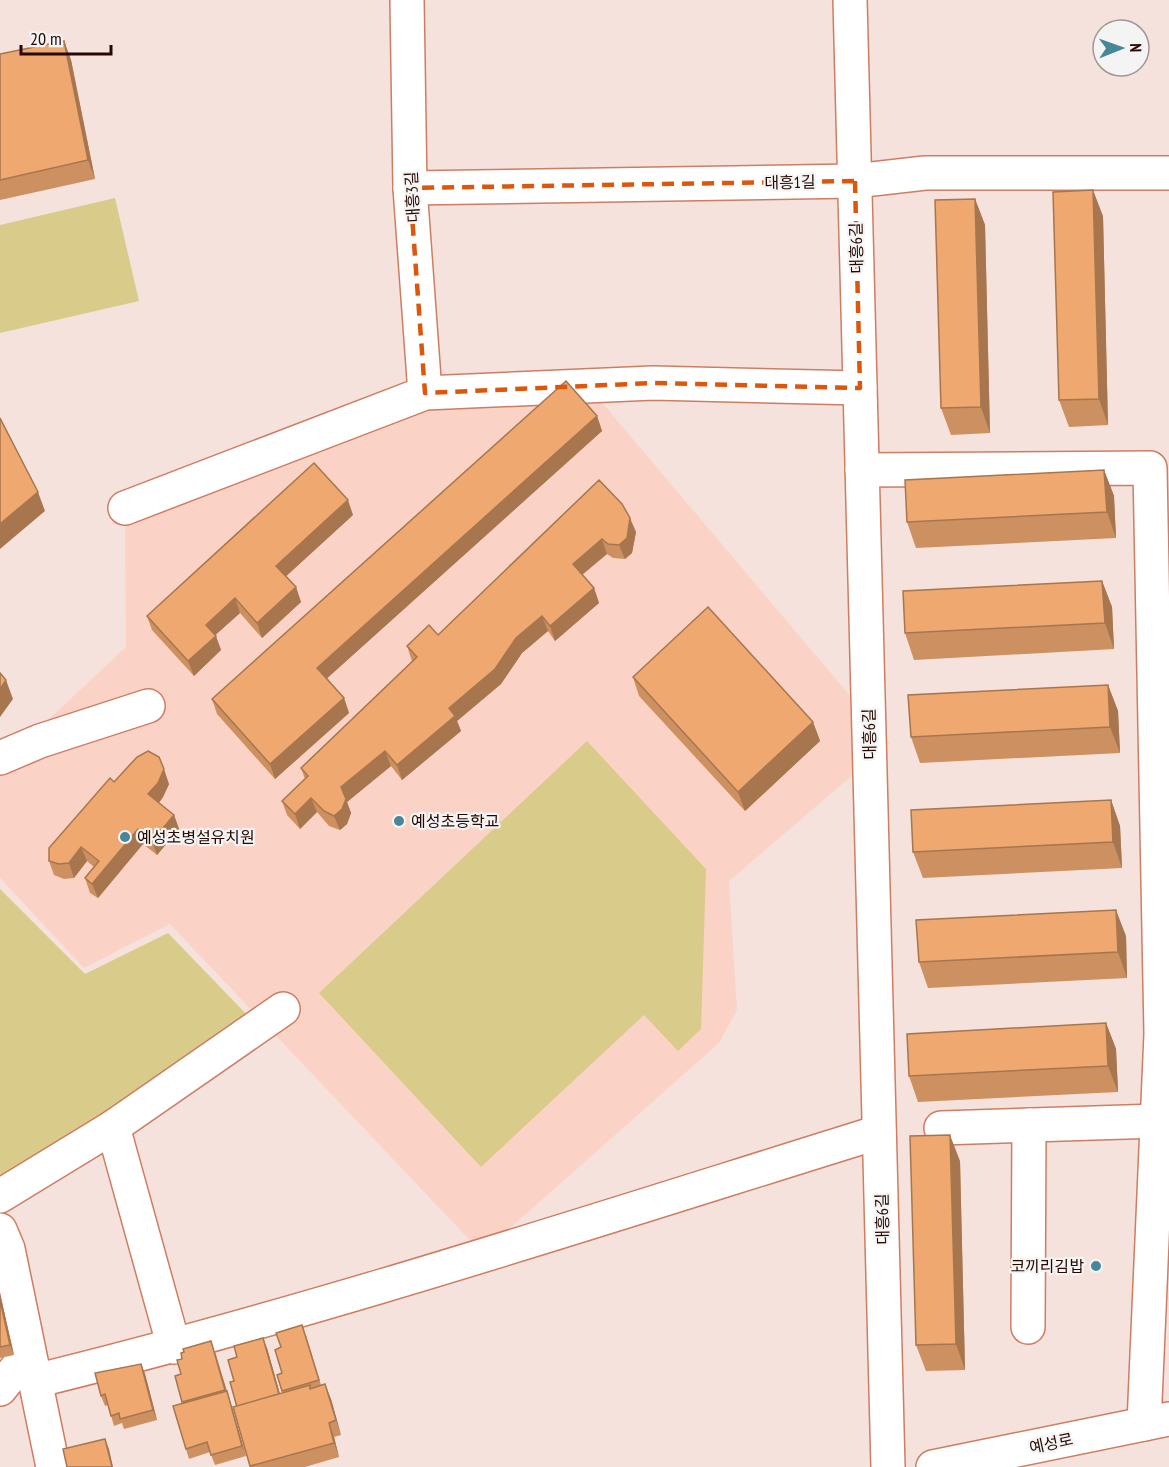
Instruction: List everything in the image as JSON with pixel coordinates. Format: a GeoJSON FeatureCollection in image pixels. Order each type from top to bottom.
{"type":"FeatureCollection","features":[{"type":"Feature","properties":{"kind":"street","name":"대흥3길"},"geometry":{"type":"LineString","coordinates":[[407,0],[410,188],[425,393]]}},
{"type":"Feature","properties":{"kind":"street","name":"대흥6길"},"geometry":{"type":"LineString","coordinates":[[850,0],[888,1467]]}},
{"type":"Feature","properties":{"kind":"street","name":"대흥1길"},"geometry":{"type":"LineString","coordinates":[[410,188],[855,181],[925,173],[1169,173]]}},
{"type":"Feature","properties":{"kind":"street"},"geometry":{"type":"LineString","coordinates":[[125,508],[425,393],[653,383],[860,388]]}},
{"type":"Feature","properties":{"kind":"street"},"geometry":{"type":"LineString","coordinates":[[862,470],[1159,468],[1165,1032],[1157,1121],[1156,1421]]}},
{"type":"Feature","properties":{"kind":"street"},"geometry":{"type":"LineString","coordinates":[[0,758],[40,741],[148,706]]}},
{"type":"Feature","properties":{"kind":"street"},"geometry":{"type":"LineString","coordinates":[[0,1196],[113,1126],[283,1009]]}},
{"type":"Feature","properties":{"kind":"street"},"geometry":{"type":"LineString","coordinates":[[940,1128],[1157,1121]]}},
{"type":"Feature","properties":{"kind":"street"},"geometry":{"type":"LineString","coordinates":[[1028,1327],[1029,1125]]}},
{"type":"Feature","properties":{"kind":"street"},"geometry":{"type":"LineString","coordinates":[[113,1126],[174,1347]]}},
{"type":"Feature","properties":{"kind":"street"},"geometry":{"type":"LineString","coordinates":[[0,1389],[31,1368],[174,1347],[520,1244],[879,1131]]}},
{"type":"Feature","properties":{"kind":"street"},"geometry":{"type":"LineString","coordinates":[[0,1230],[8,1250],[53,1467]]}},
{"type":"Feature","properties":{"kind":"street","name":"예성로"},"geometry":{"type":"LineString","coordinates":[[933,1467],[1156,1421]]}},
{"type":"Feature","properties":{"kind":"highlighted area"},"geometry":{"type":"Polygon","coordinates":[[[855,181],[860,388],[653,383],[425,393],[410,188],[855,181]]]}},
{"type":"Feature","properties":{"kind":"shaded area"},"geometry":{"type":"Polygon","coordinates":[[[115,198],[139,301],[0,333],[0,225],[115,198]]]}},
{"type":"Feature","properties":{"kind":"shaded area","name":"예성초등학교"},"geometry":{"type":"Polygon","coordinates":[[[588,386],[890,743],[729,881],[737,1010],[719,1043],[482,1253],[170,924],[84,968],[0,878],[0,765],[126,647],[125,508],[425,393],[588,386]]]}},
{"type":"Feature","properties":{"kind":"shaded area"},"geometry":{"type":"Polygon","coordinates":[[[587,741],[706,869],[701,1029],[678,1051],[644,1015],[481,1167],[319,993],[587,741]]]}},
{"type":"Feature","properties":{"kind":"shaded area"},"geometry":{"type":"Polygon","coordinates":[[[0,889],[85,974],[168,933],[250,1018],[0,1179],[0,889]]]}},
{"type":"Feature","properties":{"kind":"building"},"geometry":{"type":"Polygon","coordinates":[[[64,41],[88,160],[0,180],[0,54],[64,41]]]}},
{"type":"Feature","properties":{"kind":"building"},"geometry":{"type":"Polygon","coordinates":[[[1093,190],[1099,399],[1059,400],[1053,192],[1093,190]]]}},
{"type":"Feature","properties":{"kind":"building"},"geometry":{"type":"Polygon","coordinates":[[[975,199],[981,407],[941,408],[935,200],[975,199]]]}},
{"type":"Feature","properties":{"kind":"building"},"geometry":{"type":"Polygon","coordinates":[[[566,381],[597,416],[317,668],[344,698],[270,764],[212,699],[566,381]]]}},
{"type":"Feature","properties":{"kind":"building"},"geometry":{"type":"Polygon","coordinates":[[[0,418],[38,492],[0,524],[0,418]]]}},
{"type":"Feature","properties":{"kind":"building"},"geometry":{"type":"Polygon","coordinates":[[[314,463],[348,500],[276,566],[296,587],[257,623],[235,598],[206,625],[216,636],[188,661],[147,616],[314,463]]]}},
{"type":"Feature","properties":{"kind":"building"},"geometry":{"type":"Polygon","coordinates":[[[1104,470],[1107,512],[907,522],[905,480],[1104,470]]]}},
{"type":"Feature","properties":{"kind":"building"},"geometry":{"type":"Polygon","coordinates":[[[599,480],[622,504],[630,518],[627,538],[619,545],[608,544],[602,539],[573,564],[594,588],[550,626],[542,616],[516,638],[495,669],[449,708],[455,716],[397,765],[385,751],[341,787],[346,799],[342,809],[334,816],[324,811],[311,798],[295,814],[282,801],[308,776],[301,768],[417,657],[407,646],[429,625],[438,635],[599,480]]]}},
{"type":"Feature","properties":{"kind":"building"},"geometry":{"type":"Polygon","coordinates":[[[1102,581],[1105,623],[905,633],[903,591],[1102,581]]]}},
{"type":"Feature","properties":{"kind":"building"},"geometry":{"type":"Polygon","coordinates":[[[708,607],[813,722],[738,792],[633,677],[708,607]]]}},
{"type":"Feature","properties":{"kind":"building"},"geometry":{"type":"Polygon","coordinates":[[[0,673],[6,680],[0,689],[0,673]]]}},
{"type":"Feature","properties":{"kind":"building"},"geometry":{"type":"Polygon","coordinates":[[[1108,685],[1110,727],[911,737],[908,695],[1108,685]]]}},
{"type":"Feature","properties":{"kind":"building","name":"예성초병설유치원"},"geometry":{"type":"Polygon","coordinates":[[[148,751],[159,757],[164,769],[158,783],[148,794],[174,815],[152,841],[138,829],[92,884],[85,878],[99,861],[81,847],[69,863],[59,864],[49,861],[49,848],[110,778],[114,782],[137,757],[148,751]]]}},
{"type":"Feature","properties":{"kind":"building"},"geometry":{"type":"Polygon","coordinates":[[[1111,800],[1113,842],[913,852],[911,810],[1111,800]]]}},
{"type":"Feature","properties":{"kind":"building"},"geometry":{"type":"Polygon","coordinates":[[[1116,910],[1118,952],[919,962],[916,920],[1116,910]]]}},
{"type":"Feature","properties":{"kind":"building"},"geometry":{"type":"Polygon","coordinates":[[[1106,1023],[1108,1066],[909,1076],[907,1034],[1106,1023]]]}},
{"type":"Feature","properties":{"kind":"building"},"geometry":{"type":"Polygon","coordinates":[[[950,1135],[956,1344],[916,1345],[910,1136],[950,1135]]]}},
{"type":"Feature","properties":{"kind":"building"},"geometry":{"type":"Polygon","coordinates":[[[0,1300],[10,1345],[0,1347],[0,1300]]]}},
{"type":"Feature","properties":{"kind":"building"},"geometry":{"type":"Polygon","coordinates":[[[302,1325],[319,1380],[282,1391],[277,1375],[282,1373],[275,1350],[281,1347],[276,1333],[302,1325]]]}},
{"type":"Feature","properties":{"kind":"building"},"geometry":{"type":"Polygon","coordinates":[[[263,1338],[279,1394],[237,1407],[230,1382],[234,1381],[228,1360],[237,1357],[234,1346],[263,1338]]]}},
{"type":"Feature","properties":{"kind":"building"},"geometry":{"type":"Polygon","coordinates":[[[211,1341],[225,1390],[182,1402],[175,1376],[181,1374],[177,1360],[182,1359],[183,1349],[211,1341]]]}},
{"type":"Feature","properties":{"kind":"building"},"geometry":{"type":"Polygon","coordinates":[[[141,1364],[153,1410],[120,1419],[119,1413],[111,1416],[105,1394],[101,1396],[95,1373],[141,1364]]]}},
{"type":"Feature","properties":{"kind":"building"},"geometry":{"type":"Polygon","coordinates":[[[325,1384],[336,1420],[329,1423],[334,1443],[250,1466],[233,1407],[310,1385],[310,1389],[325,1384]]]}},
{"type":"Feature","properties":{"kind":"building"},"geometry":{"type":"Polygon","coordinates":[[[227,1391],[242,1446],[211,1455],[207,1442],[186,1449],[173,1406],[227,1391]]]}},
{"type":"Feature","properties":{"kind":"building"},"geometry":{"type":"Polygon","coordinates":[[[105,1439],[112,1467],[67,1467],[63,1449],[105,1439]]]}},
{"type":"Feature","properties":{"kind":"place","name":"예성초등학교"},"geometry":{"type":"Point","coordinates":[399,821]}},
{"type":"Feature","properties":{"kind":"place","name":"예성초병설유치원"},"geometry":{"type":"Point","coordinates":[125,837]}},
{"type":"Feature","properties":{"kind":"place","name":"코끼리김밥"},"geometry":{"type":"Point","coordinates":[1096,1266]}}]}
